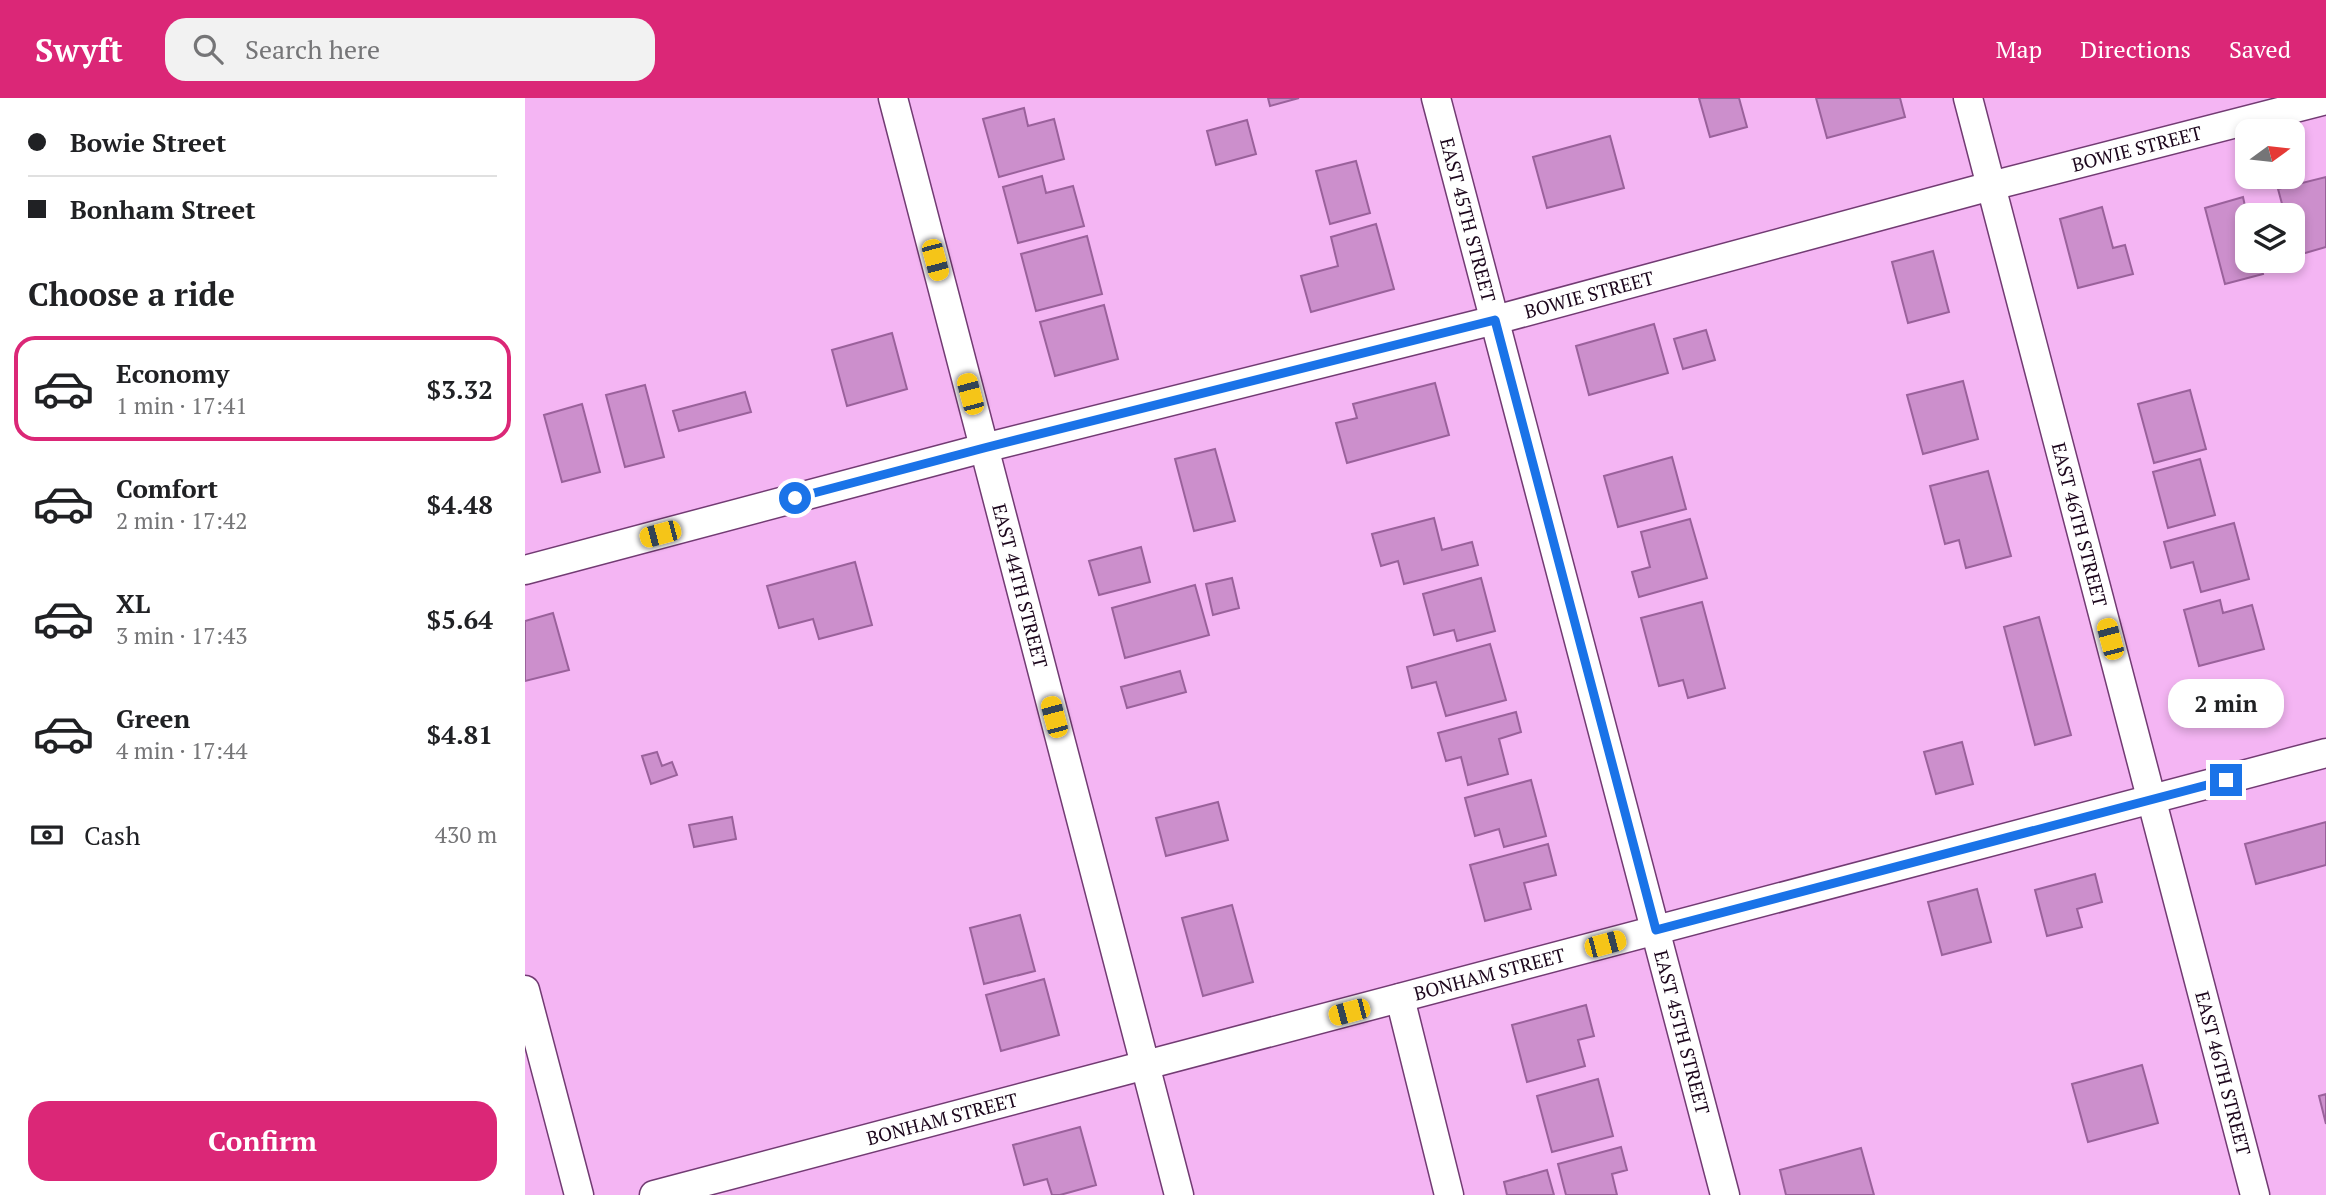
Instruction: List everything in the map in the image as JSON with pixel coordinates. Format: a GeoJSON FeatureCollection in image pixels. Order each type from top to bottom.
{"type":"FeatureCollection","features":[{"type":"Feature","properties":{"kind":"street","name":"EAST 44TH STREET"},"geometry":{"type":"LineString","coordinates":[[893,98],[1179,1195]]}},
{"type":"Feature","properties":{"kind":"street","name":"EAST 45TH STREET"},"geometry":{"type":"LineString","coordinates":[[1436,98],[1725,1195]]}},
{"type":"Feature","properties":{"kind":"street","name":"EAST 46TH STREET"},"geometry":{"type":"LineString","coordinates":[[1968,98],[2255,1195]]}},
{"type":"Feature","properties":{"kind":"street","name":"BOWIE STREET"},"geometry":{"type":"LineString","coordinates":[[525,570],[984,448],[1495,320],[1991,186],[2326,100]]}},
{"type":"Feature","properties":{"kind":"street","name":"BONHAM STREET"},"geometry":{"type":"LineString","coordinates":[[654,1195],[2326,753]]}},
{"type":"Feature","properties":{"kind":"street"},"geometry":{"type":"LineString","coordinates":[[525,990],[579,1195]]}},
{"type":"Feature","properties":{"kind":"street"},"geometry":{"type":"LineString","coordinates":[[1400,998],[1448,1195]]}},
{"type":"Feature","properties":{"kind":"building"},"geometry":{"type":"Polygon","coordinates":[[[1268,98],[1299,98],[1270,106],[1268,98]]]}},
{"type":"Feature","properties":{"kind":"building"},"geometry":{"type":"Polygon","coordinates":[[[1699,98],[1739,98],[1747,127],[1710,137],[1699,98]]]}},
{"type":"Feature","properties":{"kind":"building"},"geometry":{"type":"Polygon","coordinates":[[[1816,98],[1900,98],[1905,117],[1827,138],[1816,98]]]}},
{"type":"Feature","properties":{"kind":"building"},"geometry":{"type":"Polygon","coordinates":[[[1024,108],[1028,126],[1054,119],[1064,159],[999,177],[983,119],[1024,108]]]}},
{"type":"Feature","properties":{"kind":"building"},"geometry":{"type":"Polygon","coordinates":[[[1247,120],[1256,154],[1216,165],[1207,131],[1247,120]]]}},
{"type":"Feature","properties":{"kind":"building"},"geometry":{"type":"Polygon","coordinates":[[[1610,136],[1624,188],[1547,208],[1533,157],[1610,136]]]}},
{"type":"Feature","properties":{"kind":"building"},"geometry":{"type":"Polygon","coordinates":[[[1356,161],[1370,213],[1330,224],[1316,171],[1356,161]]]}},
{"type":"Feature","properties":{"kind":"building"},"geometry":{"type":"Polygon","coordinates":[[[1042,176],[1046,193],[1073,186],[1084,226],[1018,243],[1003,187],[1042,176]]]}},
{"type":"Feature","properties":{"kind":"building"},"geometry":{"type":"Polygon","coordinates":[[[2326,177],[2326,247],[2305,253],[2305,203],[2282,203],[2278,189],[2305,189],[2305,182],[2326,177]]]}},
{"type":"Feature","properties":{"kind":"building"},"geometry":{"type":"Polygon","coordinates":[[[2243,197],[2244,203],[2235,203],[2235,273],[2263,274],[2225,284],[2205,208],[2243,197]]]}},
{"type":"Feature","properties":{"kind":"building"},"geometry":{"type":"Polygon","coordinates":[[[2102,207],[2113,248],[2125,245],[2133,274],[2078,288],[2060,219],[2102,207]]]}},
{"type":"Feature","properties":{"kind":"building"},"geometry":{"type":"Polygon","coordinates":[[[1376,224],[1394,289],[1311,312],[1301,276],[1338,266],[1331,237],[1376,224]]]}},
{"type":"Feature","properties":{"kind":"building"},"geometry":{"type":"Polygon","coordinates":[[[1087,236],[1102,294],[1036,311],[1021,254],[1087,236]]]}},
{"type":"Feature","properties":{"kind":"building"},"geometry":{"type":"Polygon","coordinates":[[[1933,251],[1949,312],[1908,323],[1892,262],[1933,251]]]}},
{"type":"Feature","properties":{"kind":"building"},"geometry":{"type":"Polygon","coordinates":[[[1104,305],[1118,359],[1055,376],[1040,322],[1104,305]]]}},
{"type":"Feature","properties":{"kind":"building"},"geometry":{"type":"Polygon","coordinates":[[[1654,324],[1668,373],[1589,395],[1576,346],[1654,324]]]}},
{"type":"Feature","properties":{"kind":"building"},"geometry":{"type":"Polygon","coordinates":[[[1706,330],[1715,360],[1683,369],[1674,339],[1706,330]]]}},
{"type":"Feature","properties":{"kind":"building"},"geometry":{"type":"Polygon","coordinates":[[[892,333],[907,389],[847,406],[832,350],[892,333]]]}},
{"type":"Feature","properties":{"kind":"building"},"geometry":{"type":"Polygon","coordinates":[[[1963,381],[1978,439],[1923,454],[1907,395],[1963,381]]]}},
{"type":"Feature","properties":{"kind":"building"},"geometry":{"type":"Polygon","coordinates":[[[1435,383],[1449,435],[1347,463],[1336,423],[1357,418],[1353,404],[1435,383]]]}},
{"type":"Feature","properties":{"kind":"building"},"geometry":{"type":"Polygon","coordinates":[[[645,385],[664,457],[625,467],[606,395],[645,385]]]}},
{"type":"Feature","properties":{"kind":"building"},"geometry":{"type":"Polygon","coordinates":[[[2190,390],[2206,449],[2154,463],[2138,404],[2190,390]]]}},
{"type":"Feature","properties":{"kind":"building"},"geometry":{"type":"Polygon","coordinates":[[[745,392],[751,412],[679,431],[673,411],[745,392]]]}},
{"type":"Feature","properties":{"kind":"building"},"geometry":{"type":"Polygon","coordinates":[[[582,404],[600,472],[562,482],[544,415],[582,404]]]}},
{"type":"Feature","properties":{"kind":"building"},"geometry":{"type":"Polygon","coordinates":[[[1215,449],[1235,521],[1194,531],[1175,459],[1215,449]]]}},
{"type":"Feature","properties":{"kind":"building"},"geometry":{"type":"Polygon","coordinates":[[[1672,457],[1686,509],[1618,527],[1604,476],[1672,457]]]}},
{"type":"Feature","properties":{"kind":"building"},"geometry":{"type":"Polygon","coordinates":[[[2200,459],[2215,515],[2168,528],[2153,472],[2200,459]]]}},
{"type":"Feature","properties":{"kind":"building"},"geometry":{"type":"Polygon","coordinates":[[[1988,471],[2011,556],[1966,568],[1959,540],[1945,544],[1930,486],[1988,471]]]}},
{"type":"Feature","properties":{"kind":"building"},"geometry":{"type":"Polygon","coordinates":[[[1434,518],[1442,550],[1472,542],[1478,565],[1404,584],[1398,561],[1381,566],[1372,534],[1434,518]]]}},
{"type":"Feature","properties":{"kind":"building"},"geometry":{"type":"Polygon","coordinates":[[[1690,519],[1707,578],[1639,597],[1632,572],[1650,567],[1641,532],[1690,519]]]}},
{"type":"Feature","properties":{"kind":"building"},"geometry":{"type":"Polygon","coordinates":[[[2234,523],[2249,579],[2201,592],[2193,562],[2171,568],[2164,542],[2234,523]]]}},
{"type":"Feature","properties":{"kind":"building"},"geometry":{"type":"Polygon","coordinates":[[[1141,547],[1150,582],[1099,595],[1089,561],[1141,547]]]}},
{"type":"Feature","properties":{"kind":"building"},"geometry":{"type":"Polygon","coordinates":[[[855,562],[872,625],[819,639],[813,619],[779,628],[767,586],[855,562]]]}},
{"type":"Feature","properties":{"kind":"building"},"geometry":{"type":"Polygon","coordinates":[[[1232,578],[1239,608],[1213,615],[1206,584],[1232,578]]]}},
{"type":"Feature","properties":{"kind":"building"},"geometry":{"type":"Polygon","coordinates":[[[1481,578],[1495,631],[1457,641],[1454,630],[1434,635],[1423,594],[1481,578]]]}},
{"type":"Feature","properties":{"kind":"building"},"geometry":{"type":"Polygon","coordinates":[[[1195,585],[1209,635],[1125,658],[1112,608],[1195,585]]]}},
{"type":"Feature","properties":{"kind":"building"},"geometry":{"type":"Polygon","coordinates":[[[2220,600],[2223,613],[2252,605],[2264,649],[2199,666],[2184,610],[2220,600]]]}},
{"type":"Feature","properties":{"kind":"building"},"geometry":{"type":"Polygon","coordinates":[[[1702,602],[1725,688],[1688,698],[1683,680],[1659,686],[1641,618],[1702,602]]]}},
{"type":"Feature","properties":{"kind":"building"},"geometry":{"type":"Polygon","coordinates":[[[553,613],[569,670],[525,681],[525,621],[553,613]]]}},
{"type":"Feature","properties":{"kind":"building"},"geometry":{"type":"Polygon","coordinates":[[[2039,617],[2071,735],[2035,745],[2004,627],[2039,617]]]}},
{"type":"Feature","properties":{"kind":"building"},"geometry":{"type":"Polygon","coordinates":[[[1490,644],[1506,700],[1446,716],[1436,682],[1412,688],[1407,667],[1490,644]]]}},
{"type":"Feature","properties":{"kind":"building"},"geometry":{"type":"Polygon","coordinates":[[[1180,671],[1186,692],[1127,708],[1121,687],[1180,671]]]}},
{"type":"Feature","properties":{"kind":"building"},"geometry":{"type":"Polygon","coordinates":[[[1516,712],[1521,732],[1499,739],[1508,774],[1468,785],[1461,757],[1446,761],[1438,733],[1516,712]]]}},
{"type":"Feature","properties":{"kind":"building"},"geometry":{"type":"Polygon","coordinates":[[[1962,742],[1973,784],[1936,794],[1924,752],[1962,742]]]}},
{"type":"Feature","properties":{"kind":"building"},"geometry":{"type":"Polygon","coordinates":[[[657,752],[662,766],[672,762],[677,775],[651,784],[642,756],[657,752]]]}},
{"type":"Feature","properties":{"kind":"building"},"geometry":{"type":"Polygon","coordinates":[[[1531,780],[1546,836],[1504,847],[1499,829],[1475,836],[1465,798],[1531,780]]]}},
{"type":"Feature","properties":{"kind":"building"},"geometry":{"type":"Polygon","coordinates":[[[1218,802],[1228,840],[1166,856],[1156,818],[1218,802]]]}},
{"type":"Feature","properties":{"kind":"building"},"geometry":{"type":"Polygon","coordinates":[[[732,817],[736,839],[694,847],[689,825],[732,817]]]}},
{"type":"Feature","properties":{"kind":"building"},"geometry":{"type":"Polygon","coordinates":[[[2326,822],[2326,865],[2256,884],[2245,844],[2326,822]]]}},
{"type":"Feature","properties":{"kind":"building"},"geometry":{"type":"Polygon","coordinates":[[[1548,844],[1556,875],[1524,883],[1531,909],[1485,921],[1470,865],[1548,844]]]}},
{"type":"Feature","properties":{"kind":"building"},"geometry":{"type":"Polygon","coordinates":[[[2095,874],[2102,902],[2077,909],[2082,927],[2047,936],[2035,890],[2095,874]]]}},
{"type":"Feature","properties":{"kind":"building"},"geometry":{"type":"Polygon","coordinates":[[[1977,889],[1991,942],[1942,955],[1928,902],[1977,889]]]}},
{"type":"Feature","properties":{"kind":"building"},"geometry":{"type":"Polygon","coordinates":[[[1232,905],[1253,982],[1203,996],[1182,918],[1232,905]]]}},
{"type":"Feature","properties":{"kind":"building"},"geometry":{"type":"Polygon","coordinates":[[[1020,915],[1035,971],[984,984],[970,928],[1020,915]]]}},
{"type":"Feature","properties":{"kind":"building"},"geometry":{"type":"Polygon","coordinates":[[[1044,979],[1059,1035],[1001,1051],[986,995],[1044,979]]]}},
{"type":"Feature","properties":{"kind":"building"},"geometry":{"type":"Polygon","coordinates":[[[1586,1005],[1594,1036],[1578,1040],[1585,1066],[1527,1082],[1512,1025],[1586,1005]]]}},
{"type":"Feature","properties":{"kind":"building"},"geometry":{"type":"Polygon","coordinates":[[[2142,1065],[2158,1123],[2088,1142],[2072,1084],[2142,1065]]]}},
{"type":"Feature","properties":{"kind":"building"},"geometry":{"type":"Polygon","coordinates":[[[1598,1079],[1613,1136],[1552,1152],[1537,1096],[1598,1079]]]}},
{"type":"Feature","properties":{"kind":"building"},"geometry":{"type":"Polygon","coordinates":[[[2326,1094],[2326,1124],[2319,1096],[2326,1094]]]}},
{"type":"Feature","properties":{"kind":"building"},"geometry":{"type":"Polygon","coordinates":[[[1080,1127],[1096,1185],[1052,1195],[1047,1179],[1024,1185],[1013,1145],[1080,1127]]]}},
{"type":"Feature","properties":{"kind":"building"},"geometry":{"type":"Polygon","coordinates":[[[1621,1147],[1627,1170],[1612,1174],[1617,1195],[1566,1195],[1558,1164],[1621,1147]]]}},
{"type":"Feature","properties":{"kind":"building"},"geometry":{"type":"Polygon","coordinates":[[[1861,1148],[1874,1195],[1786,1195],[1780,1170],[1861,1148]]]}},
{"type":"Feature","properties":{"kind":"building"},"geometry":{"type":"Polygon","coordinates":[[[1547,1170],[1554,1195],[1507,1195],[1504,1182],[1547,1170]]]}},
{"type":"Feature","properties":{"kind":"route"},"geometry":{"type":"LineString","coordinates":[[795,498],[1495,320],[1656,930],[2226,780]]}}]}
